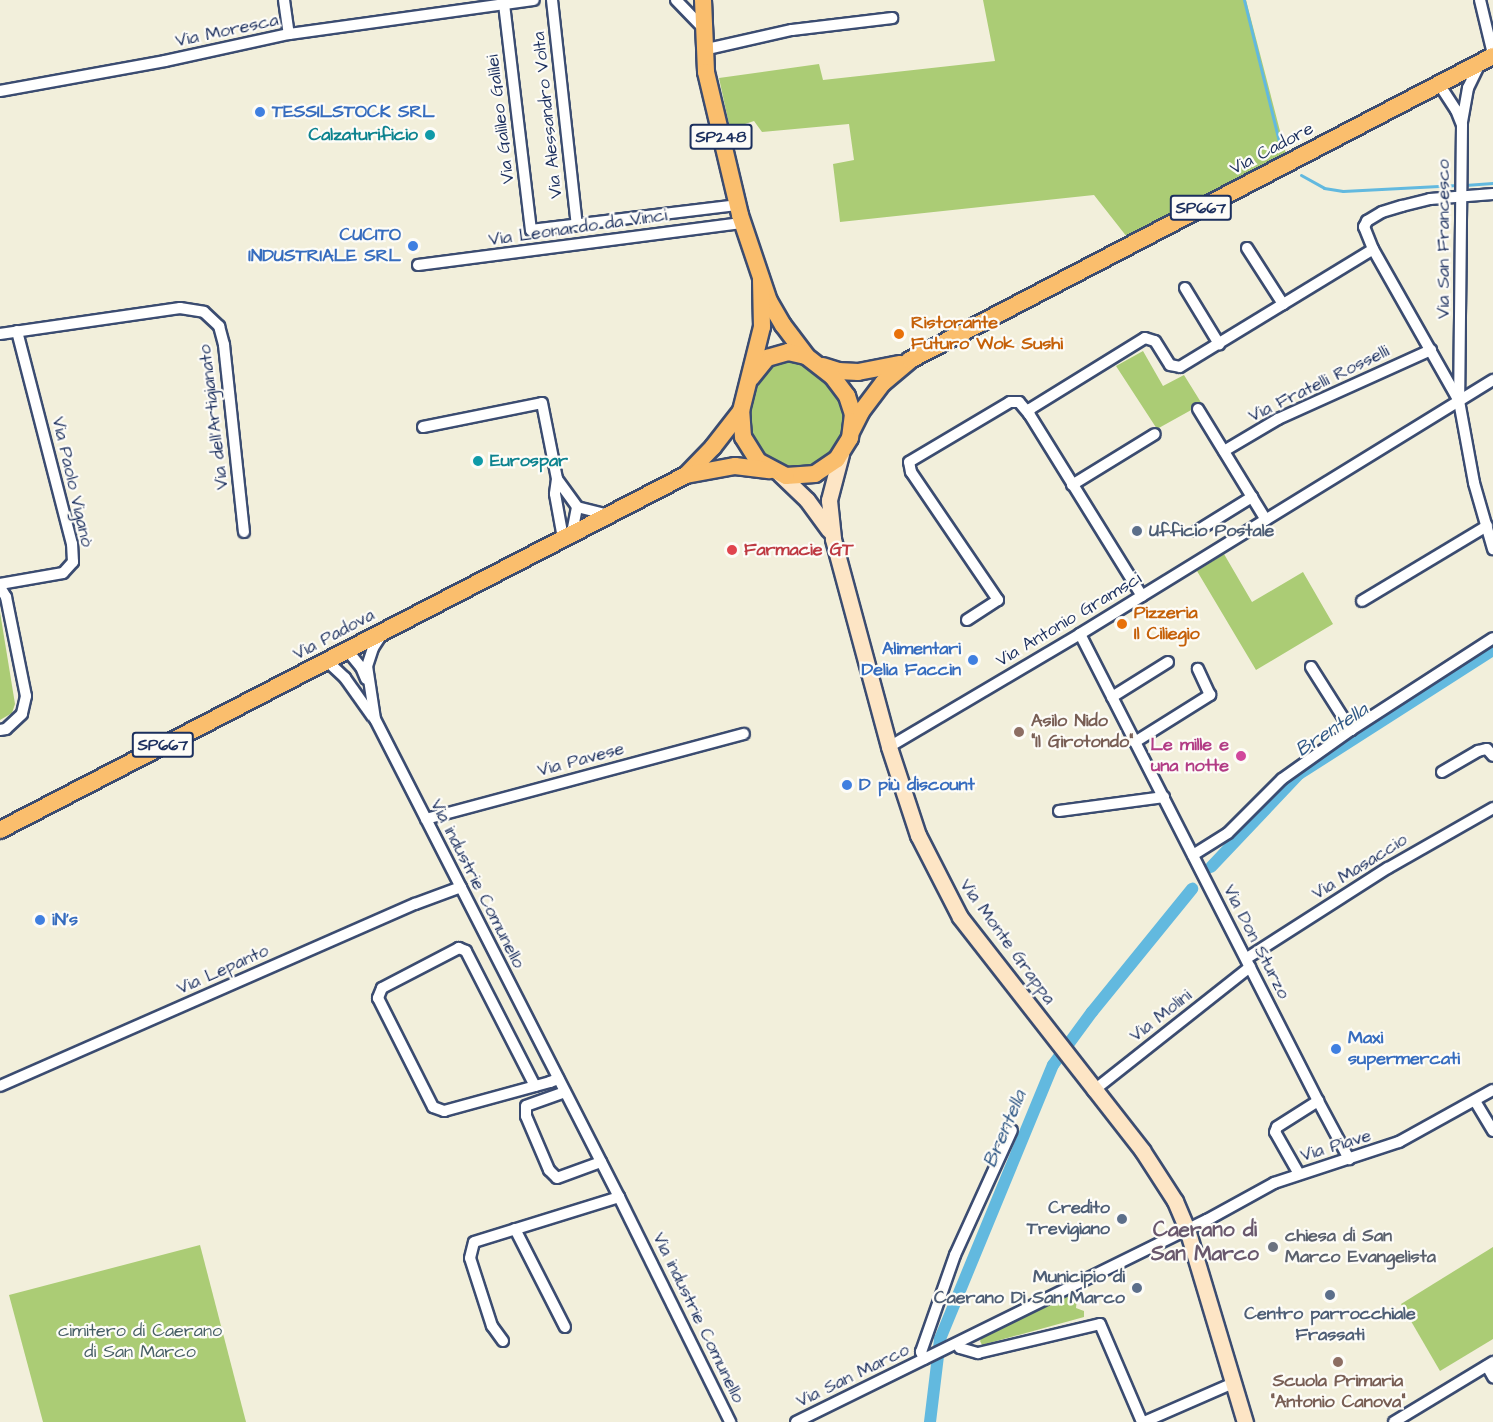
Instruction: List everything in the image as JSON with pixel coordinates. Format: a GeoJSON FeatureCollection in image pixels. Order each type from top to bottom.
{"type":"FeatureCollection","features":[{"type":"Feature","properties":{"kind":"main road","name":"Via Monte Grappa"},"geometry":{"type":"LineString","coordinates":[[703,0],[703,50],[738,205],[761,279],[778,318],[812,360],[847,396],[853,414],[852,430],[841,454],[830,500],[833,539],[889,747],[918,835],[949,898],[978,942],[1161,1178],[1187,1229]]}},
{"type":"Feature","properties":{"kind":"main road","name":"Via Cadore"},"geometry":{"type":"LineString","coordinates":[[852,430],[861,412],[883,382],[910,360],[1488,58]]}},
{"type":"Feature","properties":{"kind":"main road","name":"Via Monte Grappa"},"geometry":{"type":"LineString","coordinates":[[761,279],[762,327],[741,411],[741,430],[746,444],[758,461],[775,472],[813,507],[833,539]]}},
{"type":"Feature","properties":{"kind":"main road","name":"Via Monte Grappa"},"geometry":{"type":"LineString","coordinates":[[751,378],[760,364],[774,354],[793,352],[812,360]]}},
{"type":"Feature","properties":{"kind":"main road","name":"Via Cadore"},"geometry":{"type":"LineString","coordinates":[[812,360],[838,371],[858,372],[910,360]]}},
{"type":"Feature","properties":{"kind":"main road","name":"Via Padova"},"geometry":{"type":"LineString","coordinates":[[686,475],[713,447],[741,411]]}},
{"type":"Feature","properties":{"kind":"main road","name":"Via Monte Grappa"},"geometry":{"type":"LineString","coordinates":[[775,472],[791,477],[816,474],[828,467],[841,454]]}},
{"type":"Feature","properties":{"kind":"main road","name":"Via Padova"},"geometry":{"type":"LineString","coordinates":[[0,830],[686,475],[735,466],[775,472]]}},
{"type":"Feature","properties":{"kind":"main road","name":"SP248"},"geometry":{"type":"LineString","coordinates":[[1187,1229],[1231,1384],[1245,1422]]}},
{"type":"Feature","properties":{"kind":"street"},"geometry":{"type":"LineString","coordinates":[[284,0],[289,34]]}},
{"type":"Feature","properties":{"kind":"street","name":"Via Moresca"},"geometry":{"type":"LineString","coordinates":[[0,91],[165,61],[289,34],[534,0]]}},
{"type":"Feature","properties":{"kind":"street","name":"Via Alessandro Volta"},"geometry":{"type":"LineString","coordinates":[[552,0],[577,225]]}},
{"type":"Feature","properties":{"kind":"street"},"geometry":{"type":"LineString","coordinates":[[679,2],[693,4],[703,0]]}},
{"type":"Feature","properties":{"kind":"street"},"geometry":{"type":"LineString","coordinates":[[1462,125],[1466,96],[1488,58],[1480,0]]}},
{"type":"Feature","properties":{"kind":"street"},"geometry":{"type":"LineString","coordinates":[[679,2],[703,28]]}},
{"type":"Feature","properties":{"kind":"street","name":"Via Galileo Galilei"},"geometry":{"type":"LineString","coordinates":[[504,4],[531,230],[577,225]]}},
{"type":"Feature","properties":{"kind":"street"},"geometry":{"type":"LineString","coordinates":[[703,50],[792,30],[892,18]]}},
{"type":"Feature","properties":{"kind":"street"},"geometry":{"type":"LineString","coordinates":[[1444,81],[1461,86],[1466,96]]}},
{"type":"Feature","properties":{"kind":"street","name":"Via San Francesco"},"geometry":{"type":"LineString","coordinates":[[1444,81],[1462,125],[1459,401],[1471,471],[1493,549]]}},
{"type":"Feature","properties":{"kind":"street"},"geometry":{"type":"LineString","coordinates":[[1493,194],[1460,194],[1402,206],[1371,218],[1364,227],[1364,233],[1459,401],[1493,380]]}},
{"type":"Feature","properties":{"kind":"street"},"geometry":{"type":"LineString","coordinates":[[577,225],[738,205]]}},
{"type":"Feature","properties":{"kind":"street","name":"Via Leonardo da Vinci"},"geometry":{"type":"LineString","coordinates":[[418,266],[743,223]]}},
{"type":"Feature","properties":{"kind":"street"},"geometry":{"type":"LineString","coordinates":[[1247,248],[1283,304]]}},
{"type":"Feature","properties":{"kind":"street"},"geometry":{"type":"LineString","coordinates":[[1029,414],[1033,405],[1141,340],[1150,338],[1155,341],[1170,365],[1179,367],[1373,249]]}},
{"type":"Feature","properties":{"kind":"street"},"geometry":{"type":"LineString","coordinates":[[1185,288],[1219,344]]}},
{"type":"Feature","properties":{"kind":"street","name":"Via dell'Artigianato"},"geometry":{"type":"LineString","coordinates":[[0,333],[180,308],[204,312],[219,326],[224,345],[244,532]]}},
{"type":"Feature","properties":{"kind":"street","name":"Via Paolo Viganò"},"geometry":{"type":"LineString","coordinates":[[0,730],[6,729],[22,714],[26,696],[6,597],[0,585],[63,573],[73,562],[72,544],[17,331]]}},
{"type":"Feature","properties":{"kind":"street","name":"Via Fratelli Rosselli"},"geometry":{"type":"LineString","coordinates":[[1224,451],[1278,419],[1431,350]]}},
{"type":"Feature","properties":{"kind":"street","name":"Via Antonio Gramsci"},"geometry":{"type":"LineString","coordinates":[[889,747],[1080,634],[1459,401]]}},
{"type":"Feature","properties":{"kind":"street"},"geometry":{"type":"LineString","coordinates":[[967,620],[998,600],[911,472],[909,462],[1010,402],[1019,402],[1029,414],[1142,596]]}},
{"type":"Feature","properties":{"kind":"street"},"geometry":{"type":"LineString","coordinates":[[423,427],[542,403],[557,479],[555,494],[567,536]]}},
{"type":"Feature","properties":{"kind":"street"},"geometry":{"type":"LineString","coordinates":[[1198,409],[1266,520]]}},
{"type":"Feature","properties":{"kind":"street"},"geometry":{"type":"LineString","coordinates":[[1072,485],[1155,434]]}},
{"type":"Feature","properties":{"kind":"street"},"geometry":{"type":"LineString","coordinates":[[557,479],[577,507],[608,515]]}},
{"type":"Feature","properties":{"kind":"street"},"geometry":{"type":"LineString","coordinates":[[1197,531],[1252,498]]}},
{"type":"Feature","properties":{"kind":"street"},"geometry":{"type":"LineString","coordinates":[[567,536],[577,507]]}},
{"type":"Feature","properties":{"kind":"street"},"geometry":{"type":"LineString","coordinates":[[1362,601],[1487,525]]}},
{"type":"Feature","properties":{"kind":"street"},"geometry":{"type":"LineString","coordinates":[[369,687],[367,666],[373,648],[384,631]]}},
{"type":"Feature","properties":{"kind":"street","name":"Via Don Sturzo"},"geometry":{"type":"LineString","coordinates":[[1080,634],[1349,1159]]}},
{"type":"Feature","properties":{"kind":"street"},"geometry":{"type":"LineString","coordinates":[[1193,855],[1228,833],[1282,779],[1351,730],[1493,638]]}},
{"type":"Feature","properties":{"kind":"street"},"geometry":{"type":"LineString","coordinates":[[347,650],[361,667],[369,687]]}},
{"type":"Feature","properties":{"kind":"street"},"geometry":{"type":"LineString","coordinates":[[327,661],[345,678],[375,719]]}},
{"type":"Feature","properties":{"kind":"street"},"geometry":{"type":"LineString","coordinates":[[1112,696],[1168,662]]}},
{"type":"Feature","properties":{"kind":"street"},"geometry":{"type":"LineString","coordinates":[[1311,667],[1351,730]]}},
{"type":"Feature","properties":{"kind":"street"},"geometry":{"type":"LineString","coordinates":[[1136,742],[1210,695],[1198,669]]}},
{"type":"Feature","properties":{"kind":"street","name":"Via industrie Comunello"},"geometry":{"type":"LineString","coordinates":[[369,687],[375,719],[619,1197],[730,1422]]}},
{"type":"Feature","properties":{"kind":"street","name":"Via Pavese"},"geometry":{"type":"LineString","coordinates":[[426,819],[744,734]]}},
{"type":"Feature","properties":{"kind":"street"},"geometry":{"type":"LineString","coordinates":[[1442,772],[1478,750],[1487,749],[1493,756]]}},
{"type":"Feature","properties":{"kind":"street"},"geometry":{"type":"LineString","coordinates":[[1059,811],[1164,797]]}},
{"type":"Feature","properties":{"kind":"street","name":"Via Masaccio"},"geometry":{"type":"LineString","coordinates":[[1248,963],[1388,868],[1493,808]]}},
{"type":"Feature","properties":{"kind":"street","name":"Via Lepanto"},"geometry":{"type":"LineString","coordinates":[[0,1086],[414,904],[461,887]]}},
{"type":"Feature","properties":{"kind":"street"},"geometry":{"type":"LineString","coordinates":[[535,1086],[466,951],[459,948],[382,988],[378,998],[433,1107],[444,1111],[535,1086],[558,1079]]}},
{"type":"Feature","properties":{"kind":"street","name":"Via Molini"},"geometry":{"type":"LineString","coordinates":[[1093,1091],[1248,963]]}},
{"type":"Feature","properties":{"kind":"street","name":"Via Piave"},"geometry":{"type":"LineString","coordinates":[[930,1357],[1274,1183],[1398,1143],[1493,1090]]}},
{"type":"Feature","properties":{"kind":"street"},"geometry":{"type":"LineString","coordinates":[[565,1092],[525,1106],[526,1116],[549,1170],[557,1178],[601,1162]]}},
{"type":"Feature","properties":{"kind":"street"},"geometry":{"type":"LineString","coordinates":[[1299,1174],[1275,1132],[1277,1127],[1318,1101]]}},
{"type":"Feature","properties":{"kind":"street"},"geometry":{"type":"LineString","coordinates":[[1475,1101],[1493,1131]]}},
{"type":"Feature","properties":{"kind":"street","name":"Via San Marco"},"geometry":{"type":"LineString","coordinates":[[930,1357],[921,1352],[955,1255],[1012,1130]]}},
{"type":"Feature","properties":{"kind":"street"},"geometry":{"type":"LineString","coordinates":[[503,1341],[492,1326],[470,1258],[474,1242],[619,1197]]}},
{"type":"Feature","properties":{"kind":"street"},"geometry":{"type":"LineString","coordinates":[[515,1229],[565,1328]]}},
{"type":"Feature","properties":{"kind":"street"},"geometry":{"type":"LineString","coordinates":[[955,1345],[978,1353],[1100,1324],[1143,1422],[1231,1384]]}},
{"type":"Feature","properties":{"kind":"street","name":"Via San Marco"},"geometry":{"type":"LineString","coordinates":[[796,1422],[930,1357]]}},
{"type":"Feature","properties":{"kind":"street"},"geometry":{"type":"LineString","coordinates":[[1395,1422],[1490,1364],[1493,1377]]}},
{"type":"Feature","properties":{"kind":"green space"},"geometry":{"type":"Polygon","coordinates":[[[983,0],[1246,0],[1286,154],[1127,237],[1094,195],[840,222],[833,164],[854,160],[849,124],[762,132],[754,121],[730,129],[719,78],[819,64],[823,80],[995,61],[983,0]]]}},
{"type":"Feature","properties":{"kind":"green space"},"geometry":{"type":"Polygon","coordinates":[[[1143,351],[1163,386],[1184,375],[1202,404],[1157,429],[1116,366],[1143,351]]]}},
{"type":"Feature","properties":{"kind":"green space"},"geometry":{"type":"Polygon","coordinates":[[[791,360],[802,362],[824,379],[837,393],[845,417],[842,436],[829,455],[814,466],[792,470],[765,457],[749,433],[748,421],[759,379],[771,365],[791,360]]]}},
{"type":"Feature","properties":{"kind":"green space"},"geometry":{"type":"Polygon","coordinates":[[[1224,554],[1252,602],[1303,572],[1333,624],[1256,670],[1197,571],[1224,554]]]}},
{"type":"Feature","properties":{"kind":"green space"},"geometry":{"type":"Polygon","coordinates":[[[0,612],[15,704],[12,713],[0,720],[0,612]]]}},
{"type":"Feature","properties":{"kind":"green space","name":"cimitero di Caerano di San Marco"},"geometry":{"type":"Polygon","coordinates":[[[200,1245],[246,1422],[43,1422],[9,1295],[200,1245]]]}},
{"type":"Feature","properties":{"kind":"green space"},"geometry":{"type":"Polygon","coordinates":[[[1493,1247],[1493,1339],[1440,1371],[1401,1304],[1493,1247]]]}},
{"type":"Feature","properties":{"kind":"green space"},"geometry":{"type":"Polygon","coordinates":[[[1072,1293],[1077,1298],[1076,1308],[1084,1311],[1084,1317],[982,1345],[980,1341],[983,1336],[1072,1293]]]}},
{"type":"Feature","properties":{"kind":"waterway"},"geometry":{"type":"LineString","coordinates":[[1244,0],[1280,145]]}},
{"type":"Feature","properties":{"kind":"waterway"},"geometry":{"type":"LineString","coordinates":[[1301,175],[1324,188],[1343,191],[1458,185]]}},
{"type":"Feature","properties":{"kind":"waterway"},"geometry":{"type":"LineString","coordinates":[[1465,185],[1493,183]]}},
{"type":"Feature","properties":{"kind":"waterway","name":"Brentella"},"geometry":{"type":"LineString","coordinates":[[1211,867],[1299,774],[1493,650]]}},
{"type":"Feature","properties":{"kind":"waterway","name":"Brentella"},"geometry":{"type":"LineString","coordinates":[[930,1422],[940,1339],[1053,1065],[1092,1012],[1192,889]]}},
{"type":"Feature","properties":{"kind":"place","name":"TESSILSTOCK SRL"},"geometry":{"type":"Point","coordinates":[260,112]}},
{"type":"Feature","properties":{"kind":"place","name":"Calzaturificio"},"geometry":{"type":"Point","coordinates":[430,135]}},
{"type":"Feature","properties":{"kind":"place","name":"CUCITO INDUSTRIALE SRL"},"geometry":{"type":"Point","coordinates":[413,246]}},
{"type":"Feature","properties":{"kind":"place","name":"Ristorante Futuro Wok Sushi"},"geometry":{"type":"Point","coordinates":[899,334]}},
{"type":"Feature","properties":{"kind":"place","name":"Eurospar"},"geometry":{"type":"Point","coordinates":[478,461]}},
{"type":"Feature","properties":{"kind":"place","name":"Ufficio Postale"},"geometry":{"type":"Point","coordinates":[1137,531]}},
{"type":"Feature","properties":{"kind":"place","name":"Farmacie GT"},"geometry":{"type":"Point","coordinates":[732,550]}},
{"type":"Feature","properties":{"kind":"place","name":"Pizzeria Il Ciliegio"},"geometry":{"type":"Point","coordinates":[1122,624]}},
{"type":"Feature","properties":{"kind":"place","name":"Alimentari Delia Faccin"},"geometry":{"type":"Point","coordinates":[973,660]}},
{"type":"Feature","properties":{"kind":"place","name":"Asilo Nido \"Il Girotondo\""},"geometry":{"type":"Point","coordinates":[1019,732]}},
{"type":"Feature","properties":{"kind":"place","name":"Le mille e una notte"},"geometry":{"type":"Point","coordinates":[1241,756]}},
{"type":"Feature","properties":{"kind":"place","name":"D più discount"},"geometry":{"type":"Point","coordinates":[847,785]}},
{"type":"Feature","properties":{"kind":"place","name":"iN's"},"geometry":{"type":"Point","coordinates":[40,920]}},
{"type":"Feature","properties":{"kind":"place","name":"Maxi supermercati"},"geometry":{"type":"Point","coordinates":[1336,1049]}},
{"type":"Feature","properties":{"kind":"place","name":"Credito Trevigiano"},"geometry":{"type":"Point","coordinates":[1122,1219]}},
{"type":"Feature","properties":{"kind":"place","name":"chiesa di San Marco Evangelista"},"geometry":{"type":"Point","coordinates":[1273,1247]}},
{"type":"Feature","properties":{"kind":"place","name":"Municipio di Caerano Di San Marco"},"geometry":{"type":"Point","coordinates":[1137,1288]}},
{"type":"Feature","properties":{"kind":"place","name":"Centro parrocchiale Frassati"},"geometry":{"type":"Point","coordinates":[1330,1295]}},
{"type":"Feature","properties":{"kind":"place","name":"Scuola Primaria \"Antonio Canova\""},"geometry":{"type":"Point","coordinates":[1338,1362]}},
{"type":"Feature","properties":{"kind":"district","name":"Caerano di San Marco"},"geometry":{"type":"Point","coordinates":[1205,1242]}}]}
